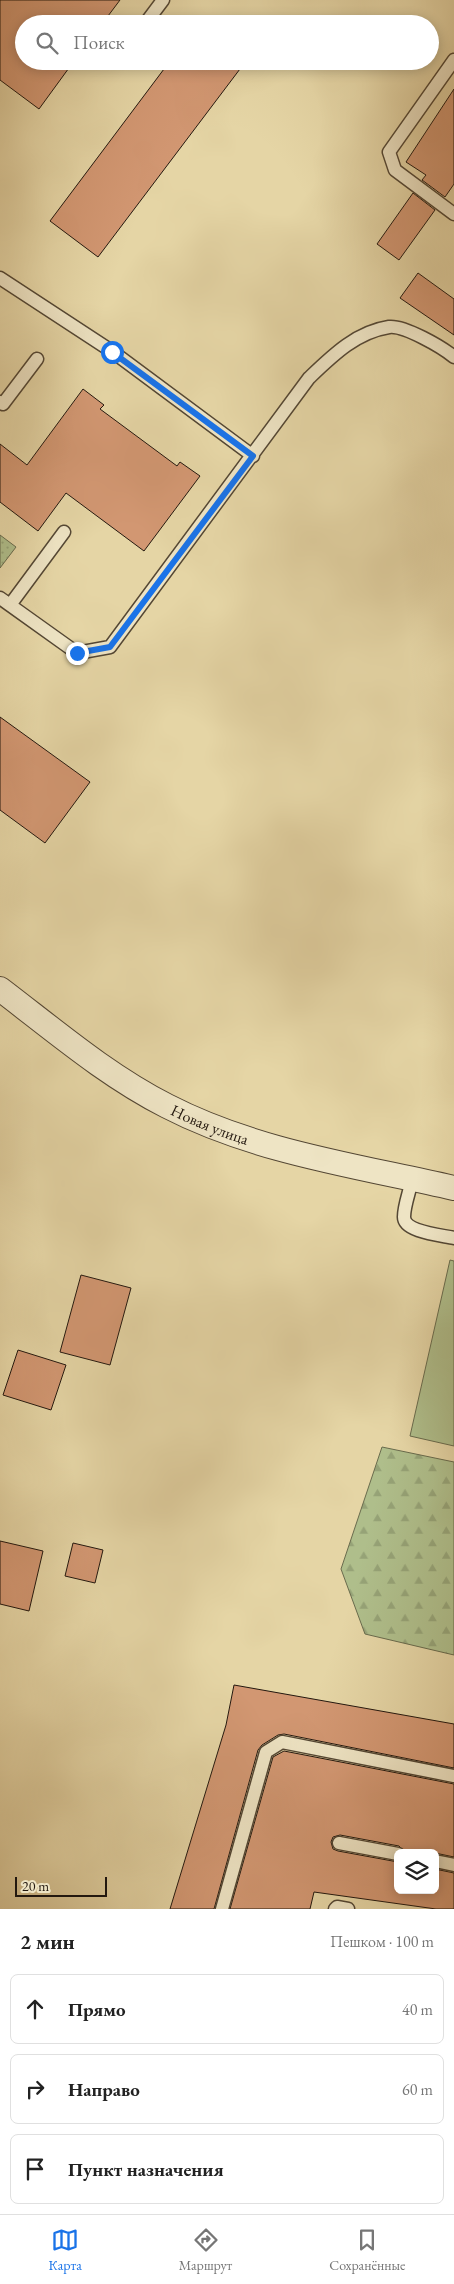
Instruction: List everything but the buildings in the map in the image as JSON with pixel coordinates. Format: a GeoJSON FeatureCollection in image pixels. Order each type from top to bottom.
{"type":"FeatureCollection","features":[{"type":"Feature","properties":{"kind":"street","name":"Новая улица"},"geometry":{"type":"LineString","coordinates":[[0,989],[111,1074],[168,1106],[228,1133],[285,1150],[454,1188]]}},
{"type":"Feature","properties":{"kind":"lane"},"geometry":{"type":"LineString","coordinates":[[152,15],[163,0]]}},
{"type":"Feature","properties":{"kind":"lane"},"geometry":{"type":"LineString","coordinates":[[454,60],[389,152],[395,170],[454,214]]}},
{"type":"Feature","properties":{"kind":"lane"},"geometry":{"type":"LineString","coordinates":[[0,278],[112,352],[253,456]]}},
{"type":"Feature","properties":{"kind":"lane"},"geometry":{"type":"LineString","coordinates":[[64,532],[5,602],[77,653],[110,647],[309,378],[338,350],[362,336],[390,326],[416,334],[454,357]]}},
{"type":"Feature","properties":{"kind":"lane"},"geometry":{"type":"LineString","coordinates":[[0,402],[3,404],[37,358]]}},
{"type":"Feature","properties":{"kind":"lane"},"geometry":{"type":"LineString","coordinates":[[412,1179],[404,1216],[405,1224],[411,1228],[454,1238]]}},
{"type":"Feature","properties":{"kind":"lane"},"geometry":{"type":"LineString","coordinates":[[222,1909],[266,1752],[282,1742],[454,1776]]}},
{"type":"Feature","properties":{"kind":"lane"},"geometry":{"type":"LineString","coordinates":[[339,1843],[394,1853]]}},
{"type":"Feature","properties":{"kind":"lane"},"geometry":{"type":"LineString","coordinates":[[439,1862],[454,1865]]}},
{"type":"Feature","properties":{"kind":"lane"},"geometry":{"type":"LineString","coordinates":[[334,1909],[338,1907],[348,1909]]}},
{"type":"Feature","properties":{"kind":"green space"},"geometry":{"type":"Polygon","coordinates":[[[0,535],[16,547],[0,568],[0,535]]]}},
{"type":"Feature","properties":{"kind":"green space"},"geometry":{"type":"Polygon","coordinates":[[[450,1260],[454,1261],[454,1446],[410,1436],[450,1260]]]}},
{"type":"Feature","properties":{"kind":"green space"},"geometry":{"type":"Polygon","coordinates":[[[382,1447],[454,1462],[454,1655],[365,1634],[341,1569],[382,1447]]]}},
{"type":"Feature","properties":{"kind":"route"},"geometry":{"type":"LineString","coordinates":[[77,653],[110,647],[253,456],[112,352]]}}]}
